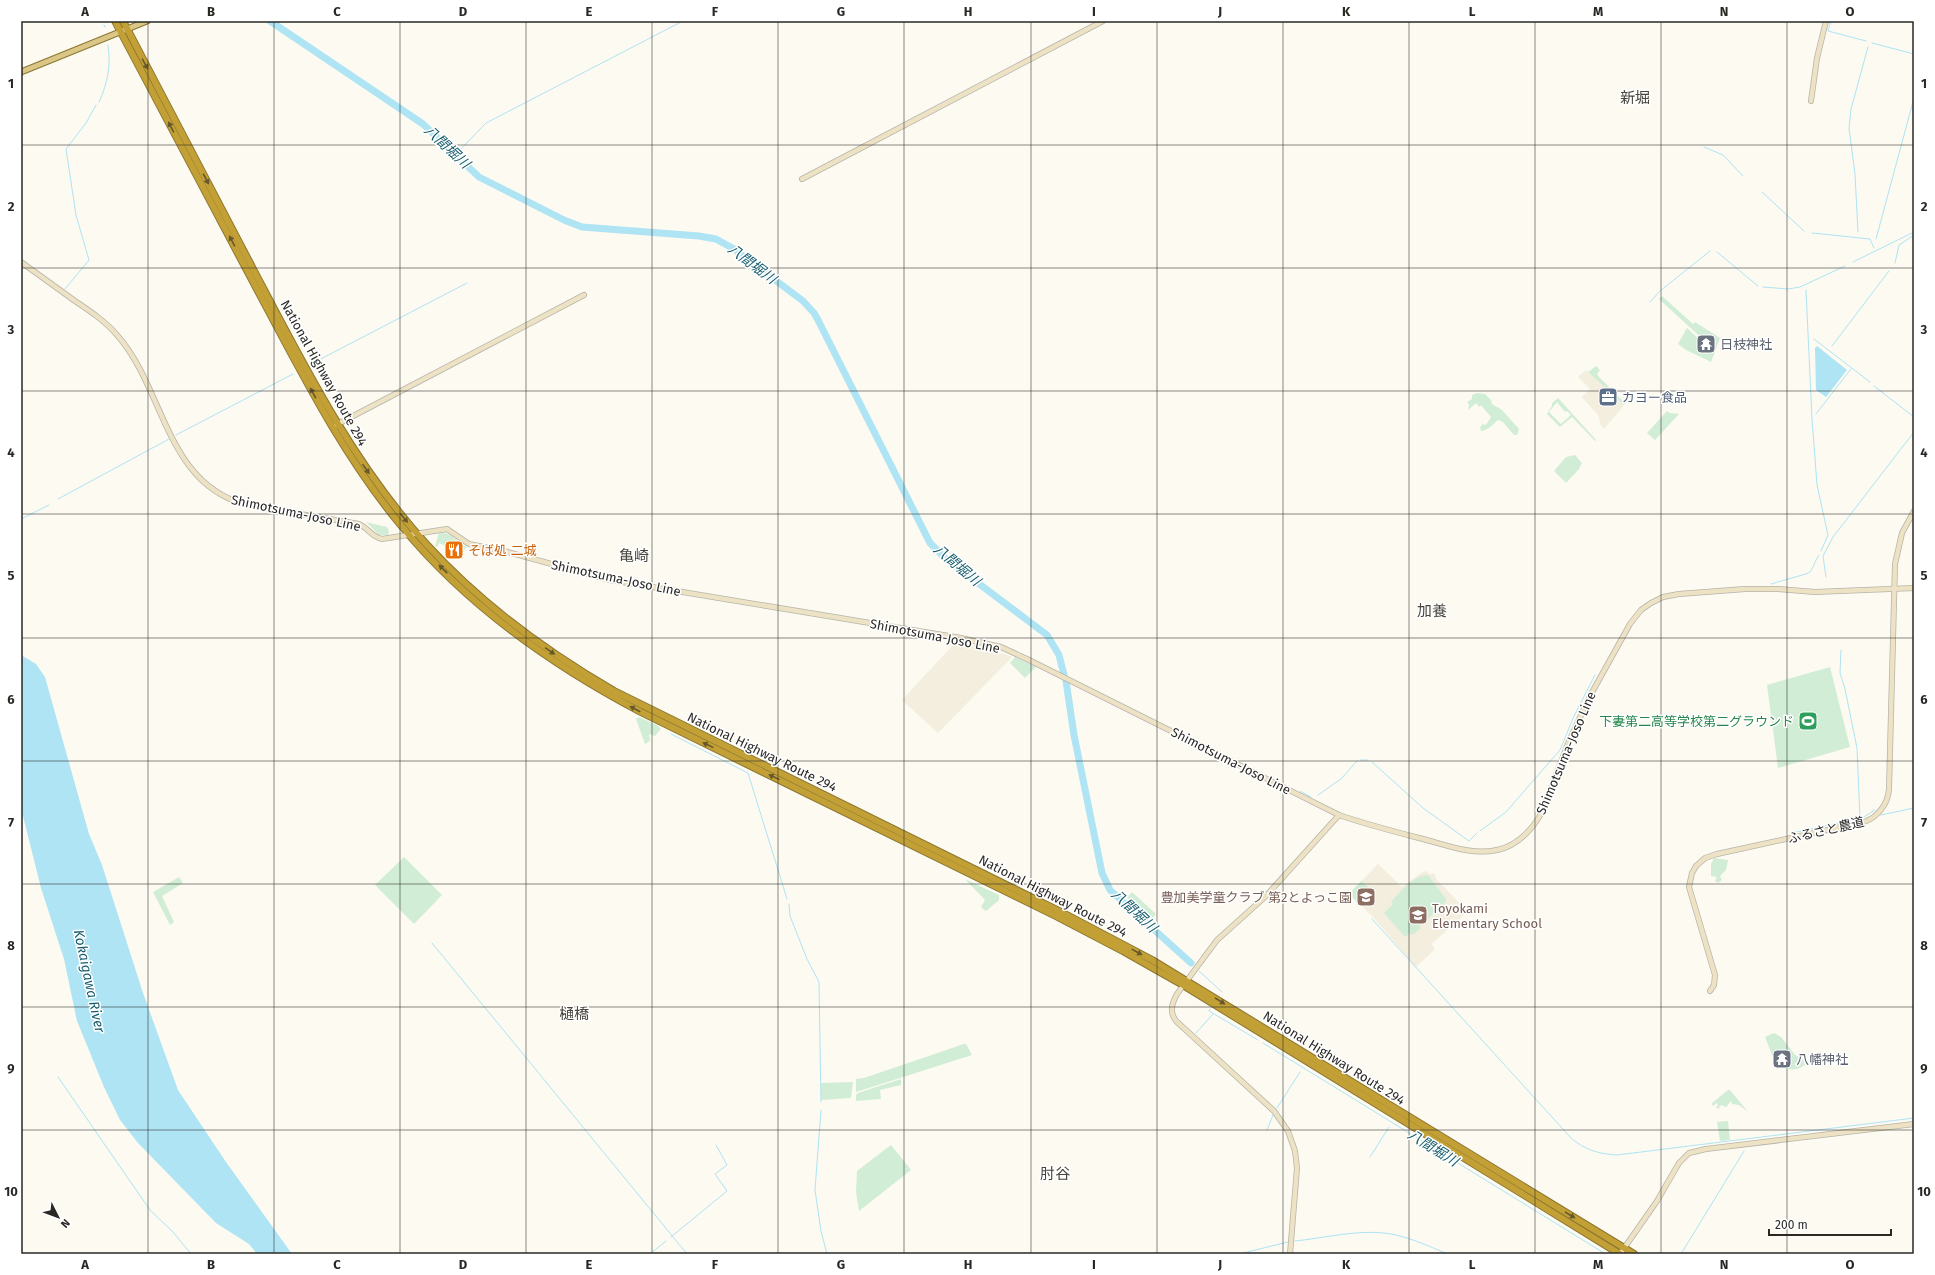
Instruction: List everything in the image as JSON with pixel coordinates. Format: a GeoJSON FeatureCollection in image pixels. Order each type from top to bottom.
{"type":"FeatureCollection","features":[{"type":"Feature","properties":{"kind":"highway","name":"National Highway Route 294"},"geometry":{"type":"LineString","coordinates":[[115,21],[124,31],[271,303],[334,426],[364,478],[409,535],[463,589],[513,633],[590,685],[670,727],[1056,916],[1185,983],[1620,1254]]}},
{"type":"Feature","properties":{"kind":"highway","name":"National Highway Route 294"},"geometry":{"type":"LineString","coordinates":[[123,21],[124,31]]}},
{"type":"Feature","properties":{"kind":"highway","name":"National Highway Route 294"},"geometry":{"type":"LineString","coordinates":[[334,426],[417,533],[467,585],[518,628],[567,663],[614,691],[1098,931],[1634,1254]]}},
{"type":"Feature","properties":{"kind":"main road"},"geometry":{"type":"LineString","coordinates":[[21,72],[147,21]]}},
{"type":"Feature","properties":{"kind":"street"},"geometry":{"type":"LineString","coordinates":[[802,179],[1103,21]]}},
{"type":"Feature","properties":{"kind":"street"},"geometry":{"type":"LineString","coordinates":[[1811,101],[1817,58],[1826,21]]}},
{"type":"Feature","properties":{"kind":"street","name":"Shimotsuma-Joso Line"},"geometry":{"type":"LineString","coordinates":[[21,262],[98,317],[117,335],[131,354],[185,461],[198,477],[213,490],[229,499],[247,505],[359,524],[379,538],[447,529],[469,544],[504,551],[610,580],[962,638],[1001,647],[1340,814],[1373,826],[1475,852],[1502,848],[1524,836],[1538,820],[1590,696],[1630,624],[1648,604],[1662,597],[1673,595],[1745,589],[1778,589],[1815,592],[1914,588]]}},
{"type":"Feature","properties":{"kind":"street"},"geometry":{"type":"LineString","coordinates":[[334,426],[584,295]]}},
{"type":"Feature","properties":{"kind":"street","name":"ふるさと農道"},"geometry":{"type":"LineString","coordinates":[[1710,991],[1714,985],[1715,975],[1689,889],[1692,873],[1698,864],[1705,858],[1717,854],[1867,822],[1879,812],[1886,802],[1889,789],[1894,589],[1898,549],[1904,529],[1914,511]]}},
{"type":"Feature","properties":{"kind":"street"},"geometry":{"type":"LineString","coordinates":[[1290,1254],[1297,1173],[1295,1151],[1284,1124],[1274,1111],[1174,1017],[1172,1004],[1216,940],[1270,891],[1340,814]]}},
{"type":"Feature","properties":{"kind":"street"},"geometry":{"type":"LineString","coordinates":[[1620,1254],[1657,1201],[1679,1163],[1691,1152],[1706,1148],[1914,1124]]}},
{"type":"Feature","properties":{"kind":"shaded area"},"geometry":{"type":"Polygon","coordinates":[[[1586,370],[1624,405],[1604,429],[1601,426],[1598,415],[1582,397],[1590,389],[1578,377],[1586,370]]]}},
{"type":"Feature","properties":{"kind":"shaded area"},"geometry":{"type":"Polygon","coordinates":[[[956,642],[987,648],[1012,657],[938,733],[902,700],[956,642]]]}},
{"type":"Feature","properties":{"kind":"shaded area","name":"Toyokami Elementary School"},"geometry":{"type":"Polygon","coordinates":[[[1378,864],[1402,887],[1421,873],[1427,871],[1429,874],[1434,873],[1437,880],[1464,908],[1464,914],[1461,918],[1431,944],[1435,949],[1416,967],[1372,916],[1349,894],[1378,864]]]}},
{"type":"Feature","properties":{"kind":"green space"},"geometry":{"type":"Polygon","coordinates":[[[1662,296],[1693,324],[1695,322],[1720,338],[1711,362],[1686,350],[1678,344],[1687,328],[1705,345],[1707,343],[1659,299],[1662,296]]]}},
{"type":"Feature","properties":{"kind":"green space"},"geometry":{"type":"Polygon","coordinates":[[[1596,366],[1600,370],[1597,374],[1599,377],[1623,401],[1626,397],[1620,390],[1629,399],[1624,405],[1588,372],[1596,366]]]}},
{"type":"Feature","properties":{"kind":"green space"},"geometry":{"type":"Polygon","coordinates":[[[1477,393],[1485,394],[1491,400],[1492,404],[1502,410],[1519,429],[1517,435],[1514,435],[1503,422],[1498,420],[1488,429],[1481,431],[1480,427],[1483,424],[1486,425],[1491,417],[1481,405],[1479,407],[1476,403],[1468,410],[1469,405],[1467,402],[1472,399],[1472,395],[1477,393]]]}},
{"type":"Feature","properties":{"kind":"green space"},"geometry":{"type":"Polygon","coordinates":[[[1558,398],[1596,440],[1595,441],[1572,417],[1560,427],[1547,414],[1552,406],[1552,403],[1558,398]],[[1557,402],[1549,412],[1561,424],[1571,415],[1567,411],[1565,412],[1557,402]]]}},
{"type":"Feature","properties":{"kind":"green space"},"geometry":{"type":"Polygon","coordinates":[[[1667,411],[1670,413],[1679,414],[1655,440],[1647,433],[1667,411]]]}},
{"type":"Feature","properties":{"kind":"green space"},"geometry":{"type":"Polygon","coordinates":[[[1575,455],[1582,463],[1579,469],[1566,483],[1554,471],[1566,457],[1575,455]]]}},
{"type":"Feature","properties":{"kind":"green space"},"geometry":{"type":"Polygon","coordinates":[[[366,522],[387,527],[389,531],[388,535],[379,535],[366,522]]]}},
{"type":"Feature","properties":{"kind":"green space"},"geometry":{"type":"Polygon","coordinates":[[[439,533],[451,535],[467,547],[463,551],[454,546],[439,543],[437,547],[435,546],[439,533]]]}},
{"type":"Feature","properties":{"kind":"green space"},"geometry":{"type":"Polygon","coordinates":[[[1015,657],[1036,667],[1025,678],[1010,663],[1015,657]]]}},
{"type":"Feature","properties":{"kind":"green space","name":"下妻第二高等学校第二グラウンド"},"geometry":{"type":"Polygon","coordinates":[[[1830,667],[1850,747],[1778,768],[1767,685],[1830,667]]]}},
{"type":"Feature","properties":{"kind":"green space"},"geometry":{"type":"Polygon","coordinates":[[[639,717],[657,725],[661,729],[655,736],[649,734],[650,741],[645,744],[636,719],[639,717]]]}},
{"type":"Feature","properties":{"kind":"green space"},"geometry":{"type":"Polygon","coordinates":[[[404,857],[442,895],[414,924],[375,885],[404,857]]]}},
{"type":"Feature","properties":{"kind":"green space"},"geometry":{"type":"Polygon","coordinates":[[[1714,858],[1728,860],[1726,870],[1720,876],[1722,880],[1718,883],[1715,881],[1717,877],[1711,876],[1711,864],[1714,858]]]}},
{"type":"Feature","properties":{"kind":"green space"},"geometry":{"type":"Polygon","coordinates":[[[1428,875],[1446,899],[1445,904],[1433,912],[1433,914],[1419,926],[1421,928],[1412,935],[1410,933],[1405,937],[1384,913],[1393,904],[1391,902],[1412,881],[1428,875]]]}},
{"type":"Feature","properties":{"kind":"green space"},"geometry":{"type":"Polygon","coordinates":[[[179,877],[183,883],[162,896],[174,922],[170,925],[153,892],[179,877]]]}},
{"type":"Feature","properties":{"kind":"green space"},"geometry":{"type":"Polygon","coordinates":[[[965,879],[999,895],[999,900],[986,911],[981,907],[985,900],[965,879]]]}},
{"type":"Feature","properties":{"kind":"green space"},"geometry":{"type":"Polygon","coordinates":[[[1361,881],[1372,890],[1370,896],[1363,904],[1360,901],[1358,903],[1349,894],[1361,881]]]}},
{"type":"Feature","properties":{"kind":"green space"},"geometry":{"type":"Polygon","coordinates":[[[1132,892],[1156,914],[1150,921],[1127,898],[1132,892]]]}},
{"type":"Feature","properties":{"kind":"green space"},"geometry":{"type":"Polygon","coordinates":[[[1774,1033],[1781,1037],[1795,1055],[1804,1060],[1805,1065],[1798,1069],[1791,1070],[1776,1065],[1765,1037],[1774,1033]]]}},
{"type":"Feature","properties":{"kind":"green space"},"geometry":{"type":"Polygon","coordinates":[[[966,1044],[972,1055],[856,1092],[856,1079],[864,1078],[966,1044]]]}},
{"type":"Feature","properties":{"kind":"green space"},"geometry":{"type":"Polygon","coordinates":[[[901,1079],[901,1085],[880,1090],[881,1099],[856,1101],[856,1095],[858,1093],[901,1079]]]}},
{"type":"Feature","properties":{"kind":"green space"},"geometry":{"type":"Polygon","coordinates":[[[853,1082],[851,1098],[821,1100],[821,1083],[853,1082]]]}},
{"type":"Feature","properties":{"kind":"green space"},"geometry":{"type":"Polygon","coordinates":[[[1730,1090],[1748,1112],[1739,1105],[1732,1104],[1731,1101],[1726,1107],[1721,1105],[1718,1109],[1716,1107],[1718,1105],[1716,1103],[1713,1106],[1711,1104],[1730,1090]]]}},
{"type":"Feature","properties":{"kind":"green space"},"geometry":{"type":"Polygon","coordinates":[[[1728,1121],[1730,1140],[1720,1141],[1717,1122],[1728,1121]]]}},
{"type":"Feature","properties":{"kind":"green space"},"geometry":{"type":"Polygon","coordinates":[[[891,1145],[911,1170],[859,1211],[856,1192],[857,1171],[891,1145]]]}},
{"type":"Feature","properties":{"kind":"water"},"geometry":{"type":"Polygon","coordinates":[[[1817,346],[1847,370],[1826,397],[1816,390],[1815,348],[1817,346]]]}},
{"type":"Feature","properties":{"kind":"water","name":"Kokaigawa River"},"geometry":{"type":"Polygon","coordinates":[[[21,655],[36,664],[45,677],[89,834],[102,865],[143,993],[178,1090],[226,1162],[292,1254],[257,1254],[249,1244],[216,1223],[138,1143],[120,1120],[104,1087],[77,1021],[64,959],[41,888],[21,808],[21,655]]]}},
{"type":"Feature","properties":{"kind":"waterway","name":"八間堀川"},"geometry":{"type":"LineString","coordinates":[[270,21],[423,124],[479,177],[564,220],[582,227],[699,236],[716,239],[734,249],[803,301],[818,320],[930,543],[946,559],[1047,635],[1059,655],[1064,675]]}},
{"type":"Feature","properties":{"kind":"waterway"},"geometry":{"type":"LineString","coordinates":[[455,155],[486,123],[683,21]]}},
{"type":"Feature","properties":{"kind":"waterway"},"geometry":{"type":"LineString","coordinates":[[1831,21],[1828,31],[1866,41]]}},
{"type":"Feature","properties":{"kind":"waterway"},"geometry":{"type":"LineString","coordinates":[[1872,43],[1914,54]]}},
{"type":"Feature","properties":{"kind":"waterway"},"geometry":{"type":"LineString","coordinates":[[99,102],[105,88],[108,74],[108,45]]}},
{"type":"Feature","properties":{"kind":"waterway"},"geometry":{"type":"LineString","coordinates":[[1858,232],[1855,174],[1849,128],[1851,109],[1868,47]]}},
{"type":"Feature","properties":{"kind":"waterway"},"geometry":{"type":"LineString","coordinates":[[1876,239],[1914,98]]}},
{"type":"Feature","properties":{"kind":"waterway"},"geometry":{"type":"LineString","coordinates":[[65,289],[89,260],[76,215],[66,149],[86,123],[96,105]]}},
{"type":"Feature","properties":{"kind":"waterway"},"geometry":{"type":"LineString","coordinates":[[1704,147],[1723,155],[1743,176]]}},
{"type":"Feature","properties":{"kind":"waterway"},"geometry":{"type":"LineString","coordinates":[[1762,192],[1804,231]]}},
{"type":"Feature","properties":{"kind":"waterway"},"geometry":{"type":"LineString","coordinates":[[1853,262],[1914,232]]}},
{"type":"Feature","properties":{"kind":"waterway"},"geometry":{"type":"LineString","coordinates":[[1812,233],[1870,239],[1874,248]]}},
{"type":"Feature","properties":{"kind":"waterway"},"geometry":{"type":"LineString","coordinates":[[1895,263],[1899,245],[1914,235]]}},
{"type":"Feature","properties":{"kind":"waterway"},"geometry":{"type":"LineString","coordinates":[[1650,302],[1660,291],[1710,251]]}},
{"type":"Feature","properties":{"kind":"waterway"},"geometry":{"type":"LineString","coordinates":[[1717,252],[1758,286]]}},
{"type":"Feature","properties":{"kind":"waterway"},"geometry":{"type":"LineString","coordinates":[[1763,287],[1788,289],[1800,287],[1845,266]]}},
{"type":"Feature","properties":{"kind":"waterway"},"geometry":{"type":"LineString","coordinates":[[1832,346],[1889,271]]}},
{"type":"Feature","properties":{"kind":"waterway"},"geometry":{"type":"LineString","coordinates":[[313,363],[467,283]]}},
{"type":"Feature","properties":{"kind":"waterway"},"geometry":{"type":"LineString","coordinates":[[1806,290],[1812,419],[1817,485],[1828,535],[1821,551]]}},
{"type":"Feature","properties":{"kind":"waterway"},"geometry":{"type":"LineString","coordinates":[[1814,339],[1870,382]]}},
{"type":"Feature","properties":{"kind":"waterway"},"geometry":{"type":"LineString","coordinates":[[1816,414],[1851,369]]}},
{"type":"Feature","properties":{"kind":"waterway"},"geometry":{"type":"LineString","coordinates":[[176,435],[293,374]]}},
{"type":"Feature","properties":{"kind":"waterway"},"geometry":{"type":"LineString","coordinates":[[1874,386],[1914,417]]}},
{"type":"Feature","properties":{"kind":"waterway"},"geometry":{"type":"LineString","coordinates":[[1826,577],[1823,556],[1833,537],[1914,432]]}},
{"type":"Feature","properties":{"kind":"waterway"},"geometry":{"type":"LineString","coordinates":[[58,499],[169,439]]}},
{"type":"Feature","properties":{"kind":"waterway"},"geometry":{"type":"LineString","coordinates":[[21,519],[49,505]]}},
{"type":"Feature","properties":{"kind":"waterway"},"geometry":{"type":"LineString","coordinates":[[1771,584],[1810,572],[1819,555]]}},
{"type":"Feature","properties":{"kind":"waterway"},"geometry":{"type":"LineString","coordinates":[[1841,650],[1840,673],[1845,689],[1857,748],[1860,818]]}},
{"type":"Feature","properties":{"kind":"waterway"},"geometry":{"type":"LineString","coordinates":[[1480,831],[1506,812],[1560,750],[1574,716],[1595,675]]}},
{"type":"Feature","properties":{"kind":"waterway","name":"八間堀川"},"geometry":{"type":"LineString","coordinates":[[1066,681],[1074,735],[1102,873],[1110,890],[1191,963]]}},
{"type":"Feature","properties":{"kind":"waterway"},"geometry":{"type":"LineString","coordinates":[[671,734],[748,773],[787,899]]}},
{"type":"Feature","properties":{"kind":"waterway"},"geometry":{"type":"LineString","coordinates":[[1361,760],[1368,760]]}},
{"type":"Feature","properties":{"kind":"waterway"},"geometry":{"type":"LineString","coordinates":[[1318,795],[1341,779],[1357,761]]}},
{"type":"Feature","properties":{"kind":"waterway"},"geometry":{"type":"LineString","coordinates":[[1372,762],[1423,808],[1469,841],[1477,833]]}},
{"type":"Feature","properties":{"kind":"waterway"},"geometry":{"type":"LineString","coordinates":[[1300,791],[1311,797]]}},
{"type":"Feature","properties":{"kind":"waterway"},"geometry":{"type":"LineString","coordinates":[[1881,815],[1914,808]]}},
{"type":"Feature","properties":{"kind":"waterway"},"geometry":{"type":"LineString","coordinates":[[1792,833],[1862,818],[1875,810]]}},
{"type":"Feature","properties":{"kind":"waterway"},"geometry":{"type":"LineString","coordinates":[[789,904],[790,916],[807,959],[819,982],[821,1102]]}},
{"type":"Feature","properties":{"kind":"waterway"},"geometry":{"type":"LineString","coordinates":[[1372,919],[1571,1138],[1592,1151],[1617,1155],[1914,1118]]}},
{"type":"Feature","properties":{"kind":"waterway"},"geometry":{"type":"LineString","coordinates":[[432,943],[687,1254]]}},
{"type":"Feature","properties":{"kind":"waterway","name":"八間堀川"},"geometry":{"type":"LineString","coordinates":[[1199,971],[1222,992]]}},
{"type":"Feature","properties":{"kind":"waterway","name":"八間堀川"},"geometry":{"type":"LineString","coordinates":[[1210,1009],[1209,1011],[1258,1040]]}},
{"type":"Feature","properties":{"kind":"waterway"},"geometry":{"type":"LineString","coordinates":[[1196,1033],[1213,1014]]}},
{"type":"Feature","properties":{"kind":"waterway","name":"八間堀川"},"geometry":{"type":"LineString","coordinates":[[1263,1043],[1604,1253]]}},
{"type":"Feature","properties":{"kind":"waterway"},"geometry":{"type":"LineString","coordinates":[[1277,1108],[1300,1072]]}},
{"type":"Feature","properties":{"kind":"waterway"},"geometry":{"type":"LineString","coordinates":[[58,1077],[150,1210],[173,1232],[191,1254]]}},
{"type":"Feature","properties":{"kind":"waterway"},"geometry":{"type":"LineString","coordinates":[[821,1110],[815,1190],[821,1231],[827,1254]]}},
{"type":"Feature","properties":{"kind":"waterway"},"geometry":{"type":"LineString","coordinates":[[1267,1130],[1273,1115]]}},
{"type":"Feature","properties":{"kind":"waterway"},"geometry":{"type":"LineString","coordinates":[[1370,1157],[1389,1127]]}},
{"type":"Feature","properties":{"kind":"waterway"},"geometry":{"type":"LineString","coordinates":[[671,1237],[727,1191],[715,1174],[727,1165],[716,1145]]}},
{"type":"Feature","properties":{"kind":"waterway"},"geometry":{"type":"LineString","coordinates":[[1681,1254],[1744,1151]]}},
{"type":"Feature","properties":{"kind":"waterway"},"geometry":{"type":"LineString","coordinates":[[1295,1241],[1351,1233],[1373,1232],[1392,1234],[1408,1238],[1448,1254]]}},
{"type":"Feature","properties":{"kind":"waterway"},"geometry":{"type":"LineString","coordinates":[[650,1254],[666,1241]]}},
{"type":"Feature","properties":{"kind":"waterway"},"geometry":{"type":"LineString","coordinates":[[1239,1254],[1288,1242]]}},
{"type":"Feature","properties":{"kind":"place","name":"日枝神社"},"geometry":{"type":"Point","coordinates":[1706,344]}},
{"type":"Feature","properties":{"kind":"place","name":"カヨー食品"},"geometry":{"type":"Point","coordinates":[1608,397]}},
{"type":"Feature","properties":{"kind":"place","name":"そば処 二城"},"geometry":{"type":"Point","coordinates":[454,550]}},
{"type":"Feature","properties":{"kind":"place","name":"下妻第二高等学校第二グラウンド"},"geometry":{"type":"Point","coordinates":[1808,721]}},
{"type":"Feature","properties":{"kind":"place","name":"豊加美学童クラブ 第2とよっこ園"},"geometry":{"type":"Point","coordinates":[1366,897]}},
{"type":"Feature","properties":{"kind":"place","name":"Toyokami Elementary School"},"geometry":{"type":"Point","coordinates":[1418,915]}},
{"type":"Feature","properties":{"kind":"place","name":"八幡神社"},"geometry":{"type":"Point","coordinates":[1782,1059]}},
{"type":"Feature","properties":{"kind":"district","name":"新堀"},"geometry":{"type":"Point","coordinates":[1635,98]}},
{"type":"Feature","properties":{"kind":"district","name":"亀崎"},"geometry":{"type":"Point","coordinates":[634,556]}},
{"type":"Feature","properties":{"kind":"district","name":"加養"},"geometry":{"type":"Point","coordinates":[1432,611]}},
{"type":"Feature","properties":{"kind":"district","name":"樋橋"},"geometry":{"type":"Point","coordinates":[574,1014]}},
{"type":"Feature","properties":{"kind":"district","name":"肘谷"},"geometry":{"type":"Point","coordinates":[1055,1174]}}]}
